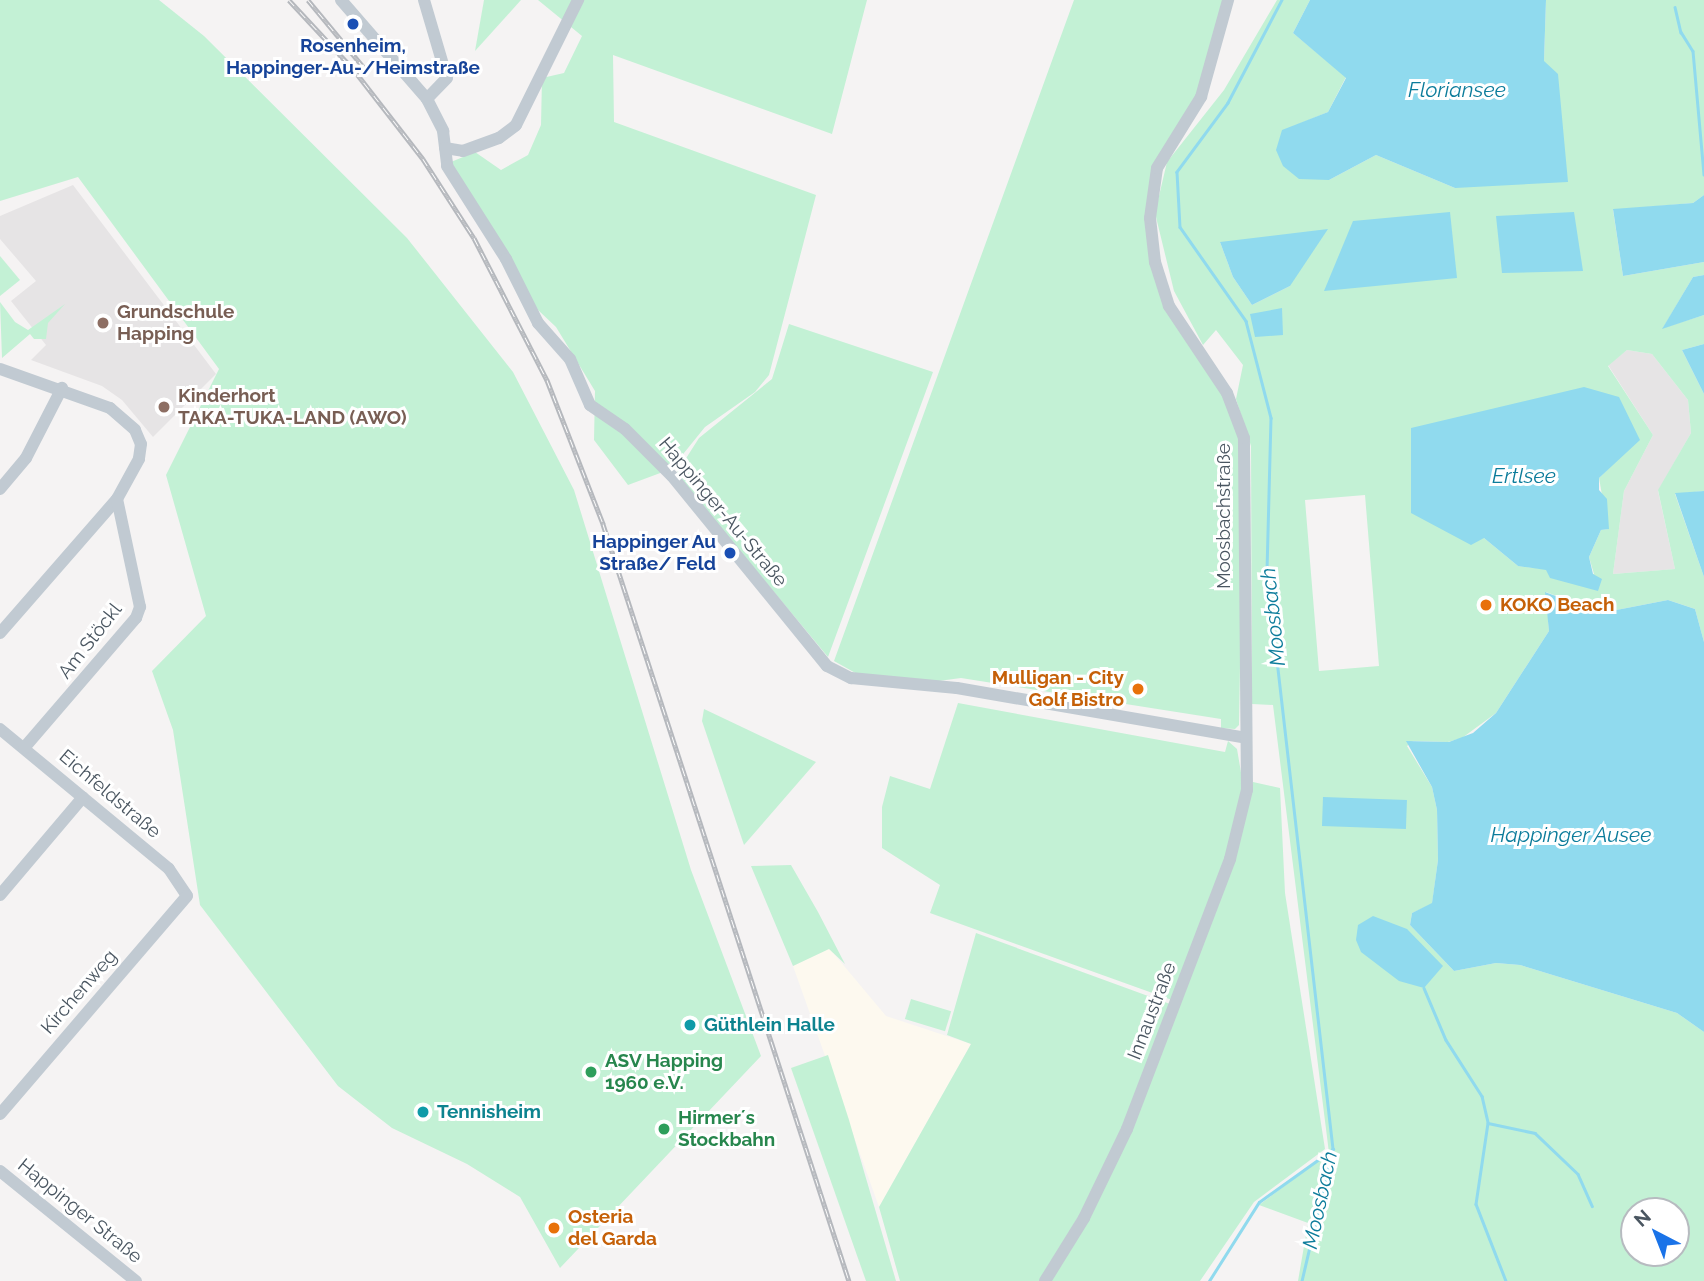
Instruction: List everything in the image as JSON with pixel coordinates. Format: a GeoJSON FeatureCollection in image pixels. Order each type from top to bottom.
{"type":"FeatureCollection","features":[{"type":"Feature","properties":{"kind":"street","name":"Happinger-Au-Straße"},"geometry":{"type":"LineString","coordinates":[[341,0],[427,99],[443,131],[447,166],[506,259],[537,323],[570,359],[590,405],[625,429],[672,476],[827,666],[870,681],[957,688],[1245,738]]}},
{"type":"Feature","properties":{"kind":"street"},"geometry":{"type":"LineString","coordinates":[[424,0],[447,78],[427,99]]}},
{"type":"Feature","properties":{"kind":"street"},"geometry":{"type":"LineString","coordinates":[[445,148],[463,151],[499,138],[516,125],[578,0]]}},
{"type":"Feature","properties":{"kind":"street","name":"Moosbachstraße"},"geometry":{"type":"LineString","coordinates":[[1228,0],[1201,97],[1157,169],[1150,218],[1155,262],[1169,306],[1227,393],[1244,438],[1245,738]]}},
{"type":"Feature","properties":{"kind":"street"},"geometry":{"type":"LineString","coordinates":[[0,369],[62,388],[110,408],[135,430],[141,444],[139,459],[117,499],[0,634]]}},
{"type":"Feature","properties":{"kind":"street"},"geometry":{"type":"LineString","coordinates":[[0,489],[26,458],[62,388]]}},
{"type":"Feature","properties":{"kind":"street","name":"Am Stöckl"},"geometry":{"type":"LineString","coordinates":[[24,748],[136,618],[139,607],[117,499]]}},
{"type":"Feature","properties":{"kind":"street"},"geometry":{"type":"LineString","coordinates":[[0,749],[5,733]]}},
{"type":"Feature","properties":{"kind":"street","name":"Eichfeldstraße"},"geometry":{"type":"LineString","coordinates":[[5,733],[169,869],[187,896]]}},
{"type":"Feature","properties":{"kind":"street","name":"Innaustraße"},"geometry":{"type":"LineString","coordinates":[[1045,1281],[1113,1162],[1230,859],[1247,790],[1245,738]]}},
{"type":"Feature","properties":{"kind":"street"},"geometry":{"type":"LineString","coordinates":[[0,895],[83,797]]}},
{"type":"Feature","properties":{"kind":"street","name":"Kirchenweg"},"geometry":{"type":"LineString","coordinates":[[0,1114],[187,896]]}},
{"type":"Feature","properties":{"kind":"street","name":"Happinger Straße"},"geometry":{"type":"LineString","coordinates":[[0,1171],[136,1281]]}},
{"type":"Feature","properties":{"kind":"shaded area","name":"Grundschule Happing"},"geometry":{"type":"Polygon","coordinates":[[[73,185],[216,374],[153,437],[122,400],[102,386],[31,360],[46,345],[11,301],[36,281],[0,239],[0,216],[73,185]]]}},
{"type":"Feature","properties":{"kind":"shaded area"},"geometry":{"type":"Polygon","coordinates":[[[1627,350],[1652,354],[1688,400],[1691,433],[1658,491],[1675,569],[1613,574],[1624,491],[1653,435],[1608,365],[1627,350]]]}},
{"type":"Feature","properties":{"kind":"shaded area"},"geometry":{"type":"Polygon","coordinates":[[[829,948],[886,1016],[971,1044],[879,1207],[793,966],[829,948]]]}},
{"type":"Feature","properties":{"kind":"green space"},"geometry":{"type":"Polygon","coordinates":[[[0,0],[159,0],[204,36],[407,238],[513,372],[574,490],[691,870],[761,1056],[560,1268],[520,1197],[467,1164],[392,1128],[338,1086],[200,905],[173,730],[152,671],[206,616],[166,475],[219,369],[78,177],[0,201],[0,0]]]}},
{"type":"Feature","properties":{"kind":"green space"},"geometry":{"type":"Polygon","coordinates":[[[484,0],[521,0],[475,51],[484,0]]]}},
{"type":"Feature","properties":{"kind":"green space"},"geometry":{"type":"Polygon","coordinates":[[[538,0],[867,0],[832,134],[613,55],[614,122],[816,195],[769,375],[755,392],[705,427],[671,469],[628,485],[594,440],[595,391],[556,327],[538,310],[451,162],[475,152],[501,170],[528,155],[541,125],[542,78],[564,73],[582,36],[538,0]]]}},
{"type":"Feature","properties":{"kind":"green space"},"geometry":{"type":"Polygon","coordinates":[[[1074,0],[1225,0],[1204,82],[1154,167],[1156,279],[1230,408],[1238,433],[1243,494],[1239,725],[1235,729],[1221,728],[1221,719],[961,678],[931,682],[859,675],[834,661],[1074,0]]]}},
{"type":"Feature","properties":{"kind":"green space"},"geometry":{"type":"Polygon","coordinates":[[[1277,0],[1310,0],[1293,33],[1346,77],[1328,112],[1282,131],[1329,180],[1376,155],[1455,188],[1544,61],[1546,0],[1704,0],[1704,195],[1693,203],[1613,210],[1623,276],[1704,262],[1704,275],[1693,277],[1663,328],[1704,315],[1704,344],[1682,350],[1704,394],[1704,491],[1675,494],[1704,577],[1704,642],[1695,609],[1668,600],[1601,613],[1546,592],[1549,631],[1496,713],[1462,738],[1448,742],[1413,741],[1407,746],[1432,787],[1437,810],[1438,860],[1432,904],[1412,913],[1410,925],[1454,971],[1496,963],[1520,965],[1677,1013],[1704,1032],[1704,1281],[1298,1281],[1308,1223],[1259,1205],[1329,1153],[1273,705],[1252,704],[1251,446],[1236,399],[1243,365],[1216,330],[1203,345],[1174,291],[1155,213],[1167,162],[1224,90],[1277,0]],[[1220,242],[1233,277],[1252,305],[1290,286],[1220,242]],[[1627,350],[1608,366],[1653,435],[1624,491],[1613,574],[1675,569],[1658,490],[1691,433],[1688,400],[1652,354],[1627,350]],[[1609,468],[1484,538],[1518,566],[1594,574],[1589,557],[1601,530],[1608,529],[1599,478],[1609,468]],[[1365,495],[1305,500],[1319,671],[1379,666],[1365,495]]]}},
{"type":"Feature","properties":{"kind":"green space"},"geometry":{"type":"Polygon","coordinates":[[[0,256],[20,280],[0,296],[0,256]]]}},
{"type":"Feature","properties":{"kind":"green space"},"geometry":{"type":"Polygon","coordinates":[[[0,302],[15,322],[28,330],[65,304],[48,323],[46,339],[34,339],[30,334],[2,358],[0,302]]]}},
{"type":"Feature","properties":{"kind":"green space"},"geometry":{"type":"Polygon","coordinates":[[[789,324],[933,372],[828,657],[676,474],[699,438],[772,379],[789,324]]]}},
{"type":"Feature","properties":{"kind":"green space"},"geometry":{"type":"Polygon","coordinates":[[[958,703],[1225,752],[1228,741],[1237,749],[1243,784],[1232,839],[1172,1000],[930,913],[940,885],[882,848],[882,807],[890,776],[930,789],[958,703]]]}},
{"type":"Feature","properties":{"kind":"green space"},"geometry":{"type":"Polygon","coordinates":[[[704,709],[816,762],[744,845],[702,721],[704,709]]]}},
{"type":"Feature","properties":{"kind":"green space"},"geometry":{"type":"Polygon","coordinates":[[[1253,782],[1280,788],[1285,893],[1325,1149],[1254,1202],[1200,1281],[1050,1281],[1088,1218],[1253,782]]]}},
{"type":"Feature","properties":{"kind":"green space"},"geometry":{"type":"Polygon","coordinates":[[[791,865],[845,964],[829,949],[793,966],[751,866],[791,865]]]}},
{"type":"Feature","properties":{"kind":"green space"},"geometry":{"type":"Polygon","coordinates":[[[976,933],[1170,1004],[1107,1167],[1041,1281],[900,1281],[879,1207],[971,1044],[947,1035],[976,933]]]}},
{"type":"Feature","properties":{"kind":"green space"},"geometry":{"type":"Polygon","coordinates":[[[911,999],[951,1011],[945,1031],[905,1019],[911,999]]]}},
{"type":"Feature","properties":{"kind":"green space"},"geometry":{"type":"Polygon","coordinates":[[[828,1055],[896,1281],[866,1281],[791,1068],[828,1055]]]}},
{"type":"Feature","properties":{"kind":"water","name":"Floriansee"},"geometry":{"type":"Polygon","coordinates":[[[1310,0],[1546,0],[1544,61],[1558,74],[1568,182],[1455,188],[1376,155],[1329,180],[1299,179],[1283,166],[1276,150],[1282,130],[1328,112],[1346,78],[1293,33],[1310,0]]]}},
{"type":"Feature","properties":{"kind":"water"},"geometry":{"type":"Polygon","coordinates":[[[1704,195],[1704,262],[1623,276],[1613,209],[1693,203],[1704,195]]]}},
{"type":"Feature","properties":{"kind":"water"},"geometry":{"type":"Polygon","coordinates":[[[1450,212],[1457,278],[1324,291],[1353,221],[1450,212]]]}},
{"type":"Feature","properties":{"kind":"water"},"geometry":{"type":"Polygon","coordinates":[[[1574,212],[1583,271],[1502,273],[1496,216],[1574,212]]]}},
{"type":"Feature","properties":{"kind":"water"},"geometry":{"type":"Polygon","coordinates":[[[1328,229],[1290,286],[1252,305],[1233,277],[1220,242],[1328,229]]]}},
{"type":"Feature","properties":{"kind":"water"},"geometry":{"type":"Polygon","coordinates":[[[1704,275],[1704,315],[1662,329],[1693,277],[1704,275]]]}},
{"type":"Feature","properties":{"kind":"water"},"geometry":{"type":"Polygon","coordinates":[[[1282,308],[1283,335],[1255,337],[1250,314],[1282,308]]]}},
{"type":"Feature","properties":{"kind":"water"},"geometry":{"type":"Polygon","coordinates":[[[1704,344],[1704,394],[1682,350],[1704,344]]]}},
{"type":"Feature","properties":{"kind":"water","name":"Ertlsee"},"geometry":{"type":"Polygon","coordinates":[[[1584,387],[1619,397],[1640,440],[1599,478],[1599,490],[1607,499],[1609,529],[1601,530],[1589,557],[1593,574],[1602,579],[1598,591],[1550,578],[1546,570],[1518,566],[1484,538],[1471,545],[1411,513],[1411,428],[1584,387]]]}},
{"type":"Feature","properties":{"kind":"water"},"geometry":{"type":"Polygon","coordinates":[[[1704,491],[1704,577],[1675,493],[1704,491]]]}},
{"type":"Feature","properties":{"kind":"water","name":"Happinger Ausee"},"geometry":{"type":"Polygon","coordinates":[[[1545,592],[1601,613],[1668,600],[1695,609],[1704,642],[1704,1032],[1677,1013],[1520,965],[1496,963],[1454,971],[1410,925],[1412,913],[1432,903],[1438,860],[1437,810],[1432,787],[1406,741],[1449,742],[1473,733],[1496,713],[1549,631],[1545,592]]]}},
{"type":"Feature","properties":{"kind":"water"},"geometry":{"type":"Polygon","coordinates":[[[1323,797],[1407,800],[1406,829],[1322,826],[1323,797]]]}},
{"type":"Feature","properties":{"kind":"water"},"geometry":{"type":"Polygon","coordinates":[[[1373,916],[1407,929],[1443,966],[1424,988],[1399,981],[1361,952],[1356,940],[1358,925],[1373,916]]]}},
{"type":"Feature","properties":{"kind":"waterway","name":"Moosbach"},"geometry":{"type":"LineString","coordinates":[[1282,0],[1228,103],[1177,172],[1180,227],[1246,321],[1271,418],[1267,573],[1333,1149],[1302,1281]]}},
{"type":"Feature","properties":{"kind":"waterway"},"geometry":{"type":"LineString","coordinates":[[1675,7],[1681,32],[1693,51],[1704,175]]}},
{"type":"Feature","properties":{"kind":"waterway"},"geometry":{"type":"LineString","coordinates":[[1424,988],[1446,1040],[1482,1096],[1488,1123],[1476,1204],[1506,1281]]}},
{"type":"Feature","properties":{"kind":"waterway"},"geometry":{"type":"LineString","coordinates":[[1488,1123],[1535,1133],[1578,1174],[1592,1206]]}},
{"type":"Feature","properties":{"kind":"waterway"},"geometry":{"type":"LineString","coordinates":[[1209,1281],[1259,1202],[1333,1149]]}},
{"type":"Feature","properties":{"kind":"railway"},"geometry":{"type":"LineString","coordinates":[[289,0],[354,70],[423,159],[474,238],[547,380],[603,524],[849,1281]]}},
{"type":"Feature","properties":{"kind":"railway"},"geometry":{"type":"LineString","coordinates":[[308,0],[366,70]]}},
{"type":"Feature","properties":{"kind":"place","name":"Rosenheim, Happinger-Au-/Heimstraße"},"geometry":{"type":"Point","coordinates":[353,24]}},
{"type":"Feature","properties":{"kind":"place","name":"Grundschule Happing"},"geometry":{"type":"Point","coordinates":[103,323]}},
{"type":"Feature","properties":{"kind":"place","name":"Kinderhort TAKA-TUKA-LAND (AWO)"},"geometry":{"type":"Point","coordinates":[164,407]}},
{"type":"Feature","properties":{"kind":"place","name":"Happinger Au Straße/ Feld"},"geometry":{"type":"Point","coordinates":[730,553]}},
{"type":"Feature","properties":{"kind":"place","name":"KOKO Beach"},"geometry":{"type":"Point","coordinates":[1486,605]}},
{"type":"Feature","properties":{"kind":"place","name":"Mulligan - City Golf Bistro"},"geometry":{"type":"Point","coordinates":[1138,689]}},
{"type":"Feature","properties":{"kind":"place","name":"Güthlein Halle"},"geometry":{"type":"Point","coordinates":[690,1025]}},
{"type":"Feature","properties":{"kind":"place","name":"ASV Happing 1960 e.V."},"geometry":{"type":"Point","coordinates":[591,1072]}},
{"type":"Feature","properties":{"kind":"place","name":"Tennisheim"},"geometry":{"type":"Point","coordinates":[423,1112]}},
{"type":"Feature","properties":{"kind":"place","name":"Hirmer´s Stockbahn"},"geometry":{"type":"Point","coordinates":[664,1129]}},
{"type":"Feature","properties":{"kind":"place","name":"Osteria del Garda"},"geometry":{"type":"Point","coordinates":[554,1228]}}]}
